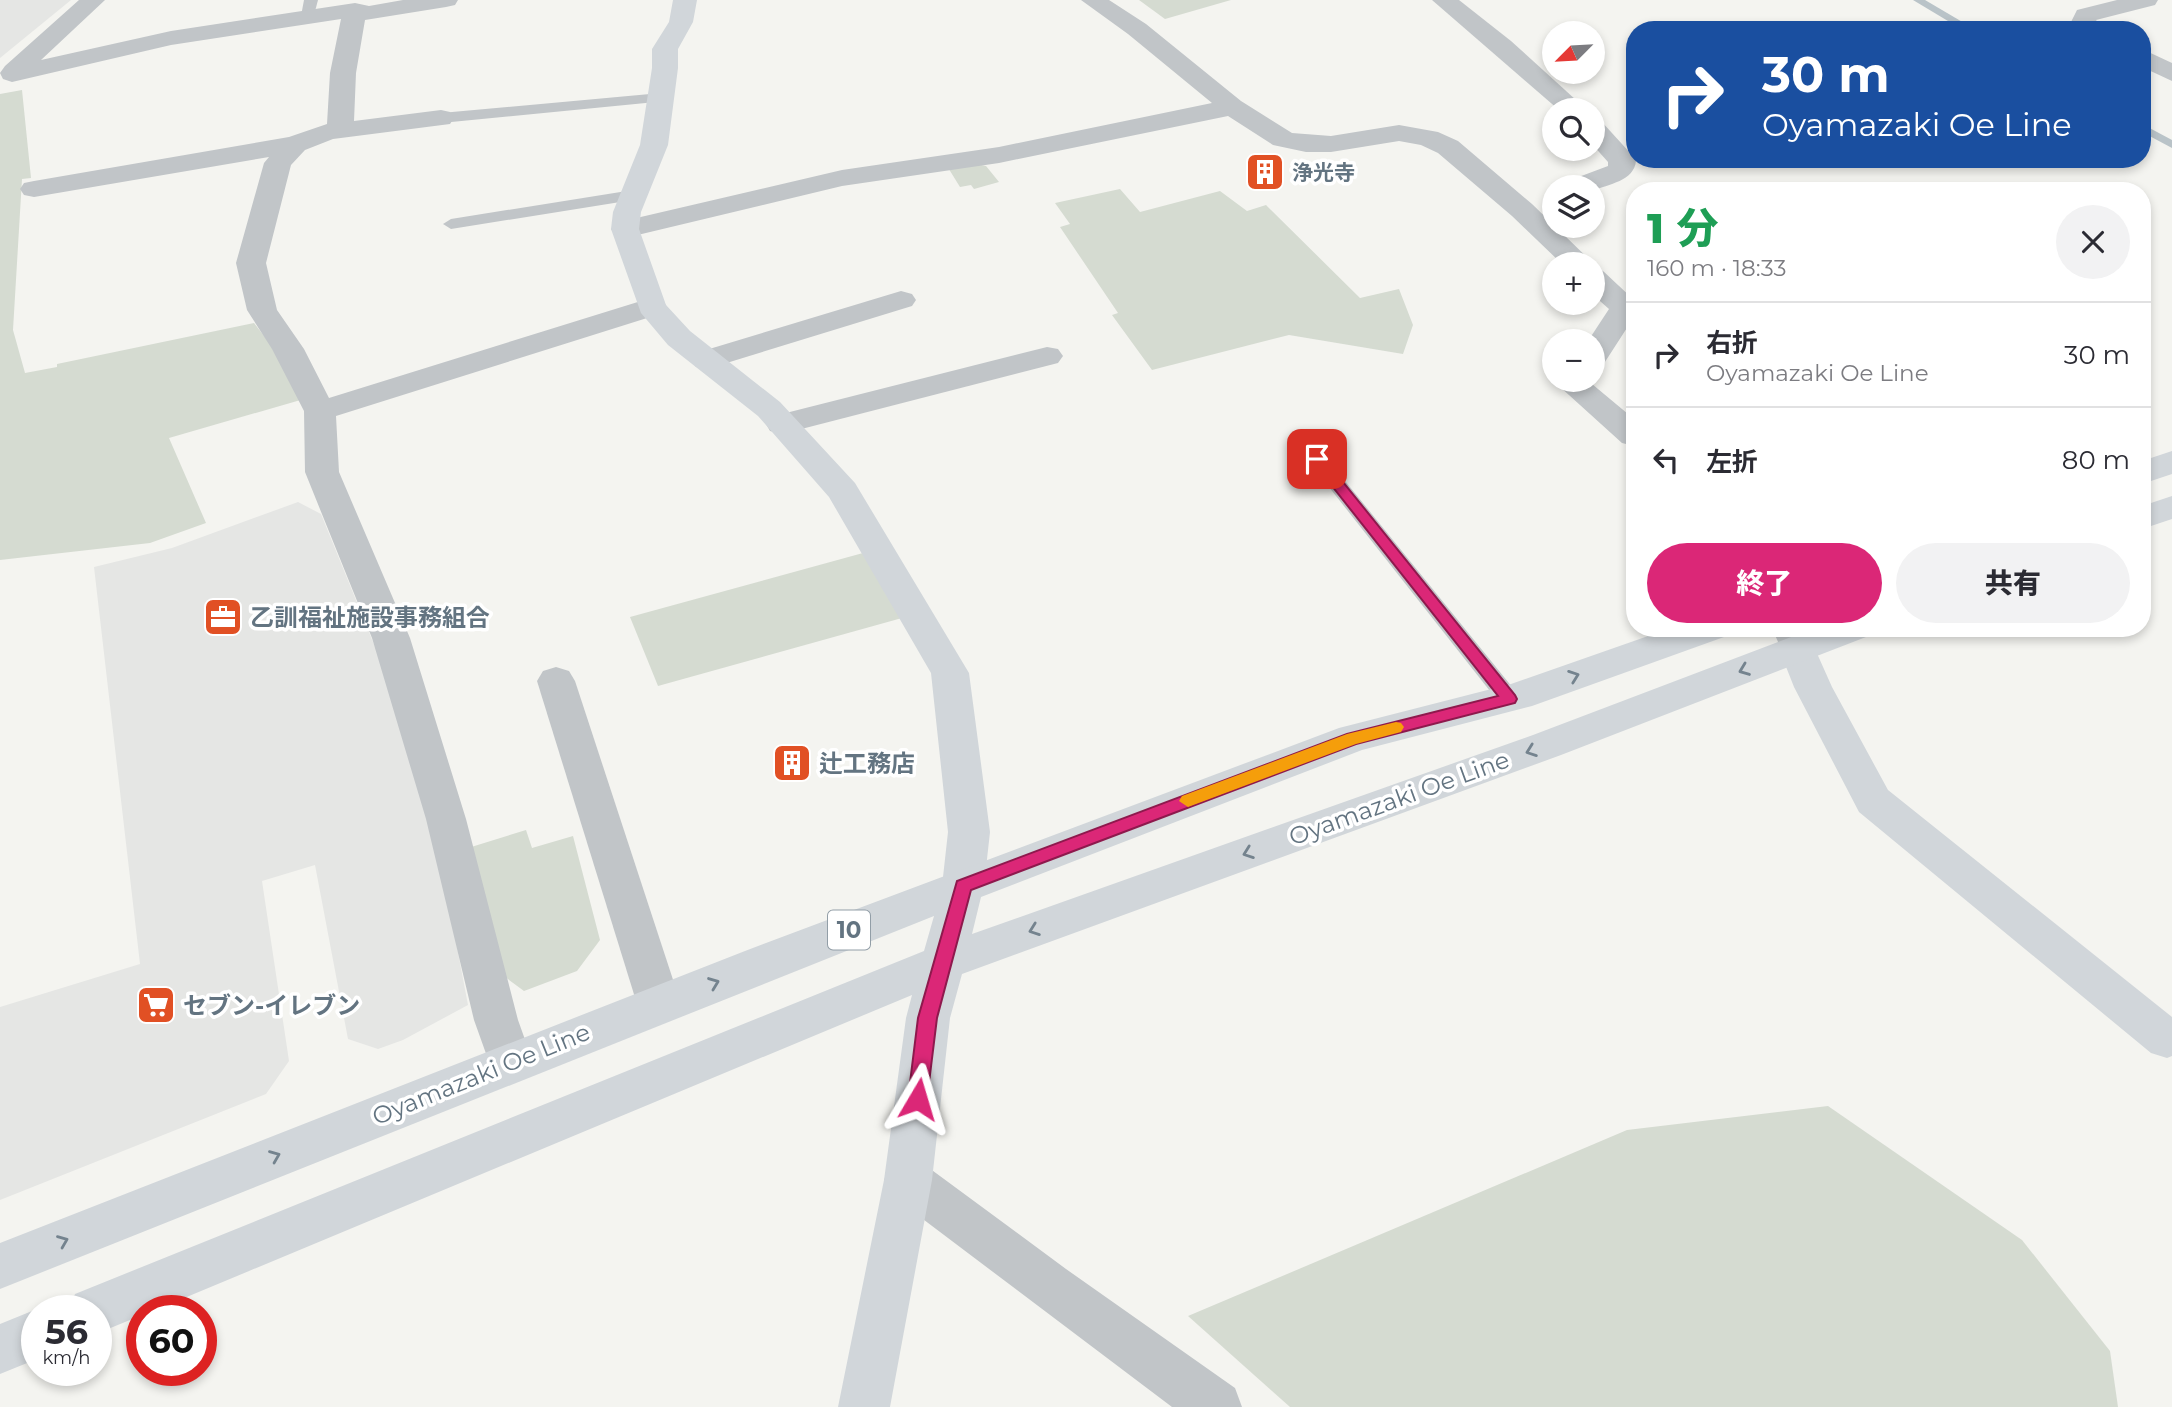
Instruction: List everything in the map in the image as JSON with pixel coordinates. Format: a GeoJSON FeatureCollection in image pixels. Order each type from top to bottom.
{"type":"FeatureCollection","features":[{"type":"Feature","properties":{"kind":"main road"},"geometry":{"type":"LineString","coordinates":[[685,0],[681,22],[665,49],[654,145],[633,195],[625,229],[652,307],[679,338],[769,409],[843,491],[950,673],[969,832],[963,886],[928,1018],[908,1180],[864,1407]]}},
{"type":"Feature","properties":{"kind":"main road"},"geometry":{"type":"LineString","coordinates":[[2151,470],[2172,462]]}},
{"type":"Feature","properties":{"kind":"main road"},"geometry":{"type":"LineString","coordinates":[[2151,515],[2172,507]]}},
{"type":"Feature","properties":{"kind":"main road","name":"Oyamazaki Oe Line"},"geometry":{"type":"LineString","coordinates":[[0,1266],[510,1062],[1353,738],[1509,699],[1685,637]]}},
{"type":"Feature","properties":{"kind":"main road"},"geometry":{"type":"LineString","coordinates":[[1794,639],[1813,687],[1872,801],[2169,1045]]}},
{"type":"Feature","properties":{"kind":"main road","name":"Oyamazaki Oe Line"},"geometry":{"type":"LineString","coordinates":[[112,1303],[942,963],[1547,745],[1794,639]]}},
{"type":"Feature","properties":{"kind":"main road"},"geometry":{"type":"LineString","coordinates":[[0,1349],[21,1340]]}},
{"type":"Feature","properties":{"kind":"street"},"geometry":{"type":"LineString","coordinates":[[6,75],[93,0]]}},
{"type":"Feature","properties":{"kind":"street"},"geometry":{"type":"LineString","coordinates":[[6,75],[309,8],[369,13],[446,0]]}},
{"type":"Feature","properties":{"kind":"street"},"geometry":{"type":"LineString","coordinates":[[1093,0],[1137,29],[1231,107],[1283,139],[1307,144],[1331,144],[1399,133],[1428,138],[1448,147],[1522,210],[1566,252]]}},
{"type":"Feature","properties":{"kind":"street"},"geometry":{"type":"LineString","coordinates":[[1444,0],[1502,46],[1560,98]]}},
{"type":"Feature","properties":{"kind":"street"},"geometry":{"type":"LineString","coordinates":[[2083,21],[2086,15],[2146,0]]}},
{"type":"Feature","properties":{"kind":"street"},"geometry":{"type":"LineString","coordinates":[[340,130],[343,73],[355,10]]}},
{"type":"Feature","properties":{"kind":"street"},"geometry":{"type":"LineString","coordinates":[[2151,62],[2172,73]]}},
{"type":"Feature","properties":{"kind":"street"},"geometry":{"type":"LineString","coordinates":[[625,229],[842,178],[999,155],[1231,107]]}},
{"type":"Feature","properties":{"kind":"street"},"geometry":{"type":"LineString","coordinates":[[34,189],[295,144],[340,130],[441,118]]}},
{"type":"Feature","properties":{"kind":"street"},"geometry":{"type":"LineString","coordinates":[[1605,142],[1622,161],[1621,170],[1605,176]]}},
{"type":"Feature","properties":{"kind":"street"},"geometry":{"type":"LineString","coordinates":[[295,144],[278,163],[251,263],[262,310],[288,349],[320,411],[322,472],[391,638],[446,819],[496,1020],[510,1062]]}},
{"type":"Feature","properties":{"kind":"street"},"geometry":{"type":"LineString","coordinates":[[1522,210],[1542,202]]}},
{"type":"Feature","properties":{"kind":"street"},"geometry":{"type":"LineString","coordinates":[[1605,290],[1625,308],[1605,338]]}},
{"type":"Feature","properties":{"kind":"street"},"geometry":{"type":"LineString","coordinates":[[707,360],[901,300]]}},
{"type":"Feature","properties":{"kind":"street"},"geometry":{"type":"LineString","coordinates":[[320,411],[652,307]]}},
{"type":"Feature","properties":{"kind":"street"},"geometry":{"type":"LineString","coordinates":[[782,424],[1047,356]]}},
{"type":"Feature","properties":{"kind":"street"},"geometry":{"type":"LineString","coordinates":[[1582,392],[1626,429]]}},
{"type":"Feature","properties":{"kind":"street"},"geometry":{"type":"LineString","coordinates":[[556,681],[659,1004]]}},
{"type":"Feature","properties":{"kind":"street"},"geometry":{"type":"LineString","coordinates":[[908,1180],[1048,1286],[1216,1407]]}},
{"type":"Feature","properties":{"kind":"lane"},"geometry":{"type":"LineString","coordinates":[[441,118],[661,98]]}},
{"type":"Feature","properties":{"kind":"lane"},"geometry":{"type":"LineString","coordinates":[[452,224],[633,195]]}},
{"type":"Feature","properties":{"kind":"lane"},"geometry":{"type":"LineString","coordinates":[[1317,459],[1509,699]]}},
{"type":"Feature","properties":{"kind":"shaded area"},"geometry":{"type":"Polygon","coordinates":[[[0,0],[71,0],[0,58],[0,0]]]}},
{"type":"Feature","properties":{"kind":"shaded area"},"geometry":{"type":"Polygon","coordinates":[[[1139,0],[1231,0],[1165,19],[1139,0]]]}},
{"type":"Feature","properties":{"kind":"shaded area"},"geometry":{"type":"Polygon","coordinates":[[[22,90],[31,178],[22,179],[13,330],[25,373],[254,323],[295,376],[304,399],[169,438],[206,523],[150,543],[0,560],[0,94],[22,90]]]}},
{"type":"Feature","properties":{"kind":"shaded area"},"geometry":{"type":"Polygon","coordinates":[[[971,163],[986,166],[999,182],[974,189],[971,185],[960,187],[947,166],[971,163]]]}},
{"type":"Feature","properties":{"kind":"shaded area"},"geometry":{"type":"Polygon","coordinates":[[[1120,189],[1140,212],[1220,191],[1247,211],[1266,205],[1360,298],[1399,289],[1413,325],[1403,354],[1289,335],[1152,370],[1112,315],[1118,313],[1060,227],[1070,224],[1055,203],[1120,189]]]}},
{"type":"Feature","properties":{"kind":"shaded area"},"geometry":{"type":"Polygon","coordinates":[[[298,502],[321,514],[384,669],[437,842],[468,1005],[403,1040],[378,1049],[348,1039],[315,865],[262,881],[289,1061],[266,1094],[0,1200],[0,1007],[140,964],[94,567],[172,548],[298,502]]]}},
{"type":"Feature","properties":{"kind":"shaded area"},"geometry":{"type":"Polygon","coordinates":[[[863,553],[902,618],[658,686],[630,617],[863,553]]]}},
{"type":"Feature","properties":{"kind":"shaded area"},"geometry":{"type":"Polygon","coordinates":[[[526,830],[532,848],[573,836],[600,940],[577,971],[524,991],[493,968],[468,848],[526,830]]]}},
{"type":"Feature","properties":{"kind":"shaded area"},"geometry":{"type":"Polygon","coordinates":[[[1828,1106],[2022,1240],[2110,1351],[2118,1407],[1290,1407],[1188,1316],[1627,1130],[1828,1106]]]}},
{"type":"Feature","properties":{"kind":"waterway"},"geometry":{"type":"LineString","coordinates":[[1918,0],[1955,21]]}},
{"type":"Feature","properties":{"kind":"waterway"},"geometry":{"type":"LineString","coordinates":[[2151,132],[2172,145]]}},
{"type":"Feature","properties":{"kind":"slow traffic"},"geometry":{"type":"LineString","coordinates":[[1188,801],[1353,738],[1396,727]]}},
{"type":"Feature","properties":{"kind":"place","name":"浄光寺"},"geometry":{"type":"Point","coordinates":[1265,172]}},
{"type":"Feature","properties":{"kind":"place","name":"乙訓福祉施設事務組合"},"geometry":{"type":"Point","coordinates":[223,617]}},
{"type":"Feature","properties":{"kind":"place","name":"辻工務店"},"geometry":{"type":"Point","coordinates":[792,763]}},
{"type":"Feature","properties":{"kind":"place","name":"セブン-イレブン"},"geometry":{"type":"Point","coordinates":[156,1005]}},
{"type":"Feature","properties":{"kind":"route"},"geometry":{"type":"LineString","coordinates":[[918,1099],[928,1018],[963,886],[1353,738],[1509,699],[1317,459]]}}]}
